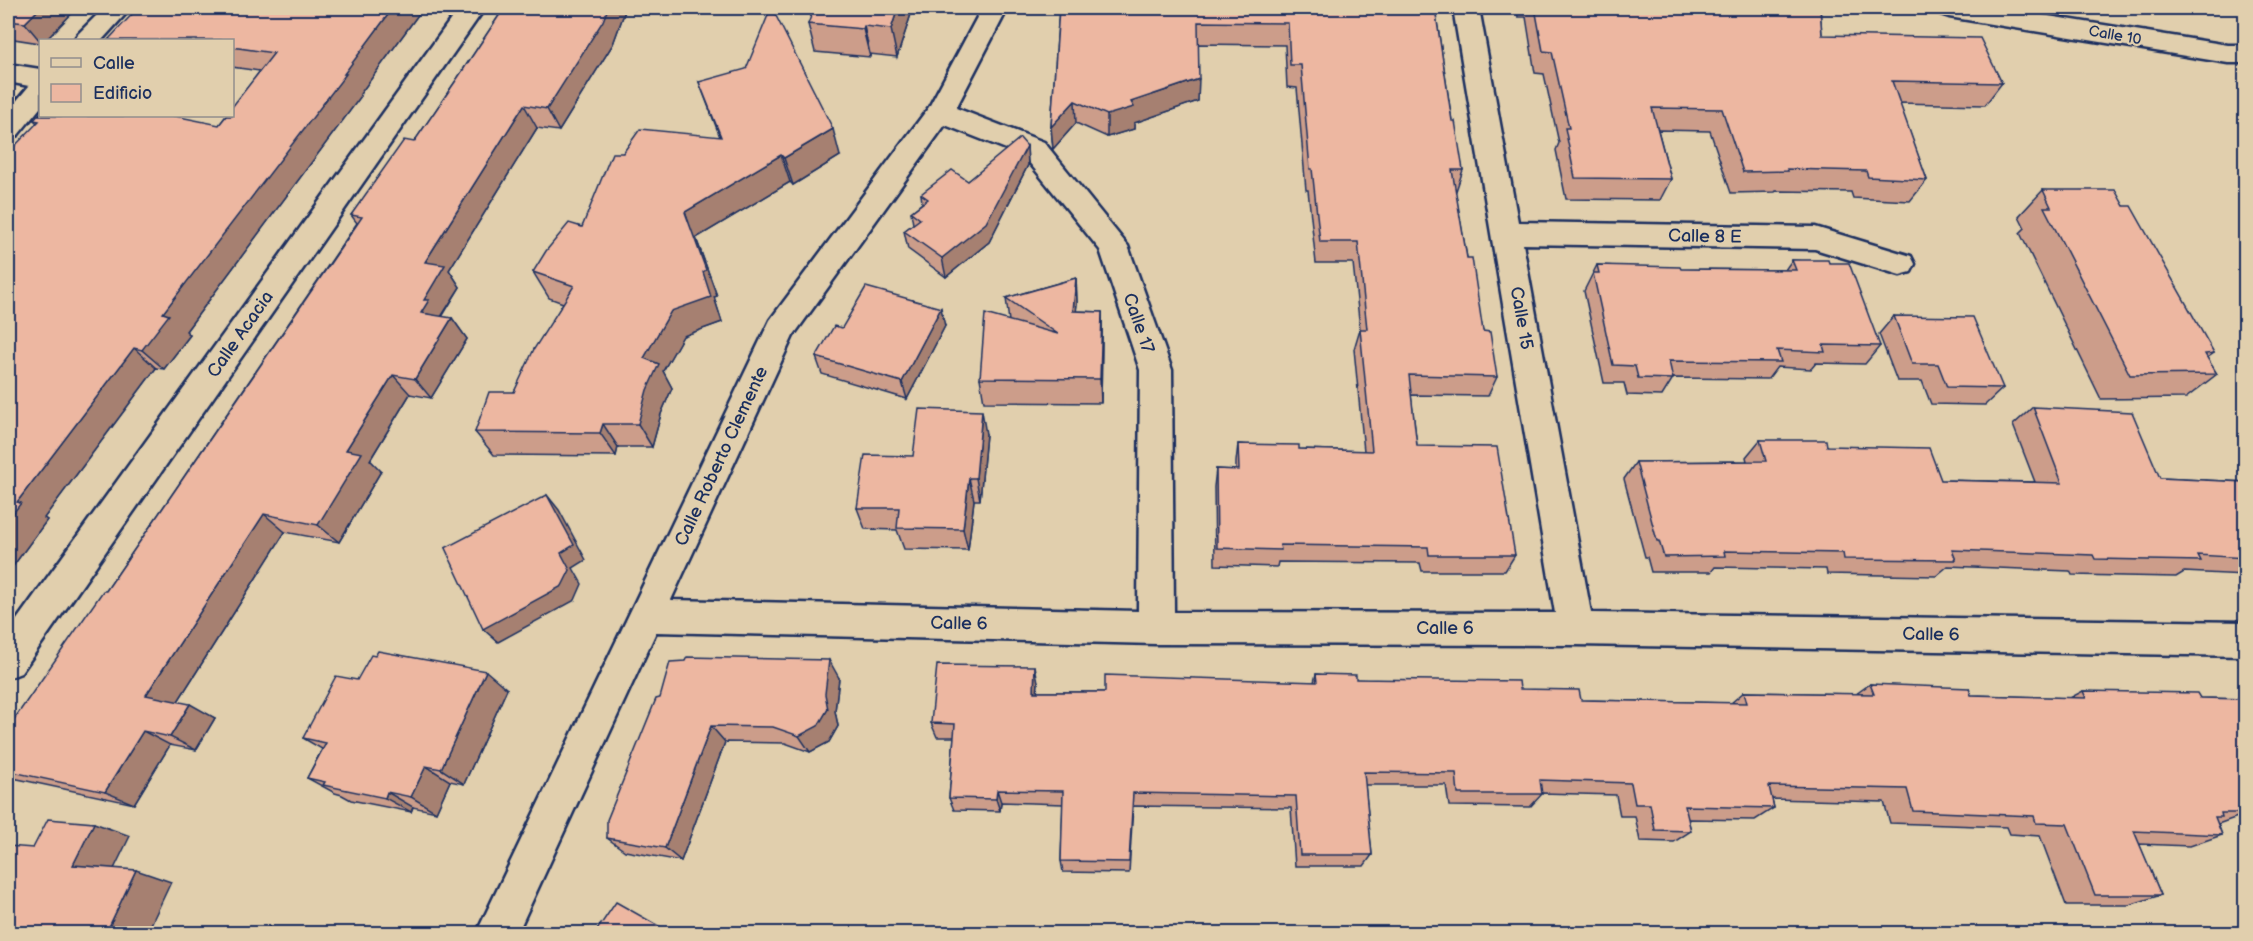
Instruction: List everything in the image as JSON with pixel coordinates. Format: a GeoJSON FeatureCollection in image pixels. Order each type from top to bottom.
{"type":"FeatureCollection","features":[{"type":"Feature","properties":{"kind":"street"},"geometry":{"type":"LineString","coordinates":[[88,39],[118,8]]}},
{"type":"Feature","properties":{"kind":"street","name":"Calle Acacia"},"geometry":{"type":"LineString","coordinates":[[8,661],[472,8]]}},
{"type":"Feature","properties":{"kind":"street","name":"Calle Roberto Clemente"},"geometry":{"type":"LineString","coordinates":[[496,933],[781,328],[940,112],[995,8]]}},
{"type":"Feature","properties":{"kind":"street","name":"Calle 15"},"geometry":{"type":"LineString","coordinates":[[1466,8],[1576,629]]}},
{"type":"Feature","properties":{"kind":"street","name":"Calle 10"},"geometry":{"type":"LineString","coordinates":[[1949,8],[2228,54],[2246,54]]}},
{"type":"Feature","properties":{"kind":"street"},"geometry":{"type":"LineString","coordinates":[[8,73],[39,78]]}},
{"type":"Feature","properties":{"kind":"street"},"geometry":{"type":"LineString","coordinates":[[8,128],[39,92]]}},
{"type":"Feature","properties":{"kind":"street","name":"Calle 17"},"geometry":{"type":"LineString","coordinates":[[940,112],[1034,149],[1113,246],[1156,370],[1156,628]]}},
{"type":"Feature","properties":{"kind":"street","name":"Calle 8 E"},"geometry":{"type":"LineString","coordinates":[[1507,233],[1815,238],[1900,264]]}},
{"type":"Feature","properties":{"kind":"street","name":"Calle 6"},"geometry":{"type":"LineString","coordinates":[[645,616],[1156,628],[1576,629],[2246,639]]}},
{"type":"Feature","properties":{"kind":"building"},"geometry":{"type":"Polygon","coordinates":[[[8,8],[40,8],[25,23],[8,21],[8,8]]]}},
{"type":"Feature","properties":{"kind":"building"},"geometry":{"type":"Polygon","coordinates":[[[138,8],[393,8],[344,74],[346,74],[163,313],[169,315],[142,350],[134,348],[17,502],[21,503],[8,520],[8,153],[39,121],[34,120],[39,114],[39,117],[180,117],[219,125],[225,117],[234,117],[234,104],[274,53],[234,47],[234,39],[109,39],[138,8]]]}},
{"type":"Feature","properties":{"kind":"building"},"geometry":{"type":"Polygon","coordinates":[[[504,8],[608,8],[603,21],[547,109],[524,105],[425,262],[445,265],[424,300],[429,300],[421,313],[452,318],[415,379],[393,375],[346,450],[362,453],[318,525],[264,514],[146,695],[190,704],[170,737],[143,731],[105,792],[8,771],[8,728],[103,591],[106,591],[362,217],[351,215],[404,140],[414,142],[504,8]]]}},
{"type":"Feature","properties":{"kind":"building"},"geometry":{"type":"Polygon","coordinates":[[[771,8],[833,129],[784,158],[781,155],[685,212],[706,270],[703,272],[711,297],[671,311],[644,358],[659,364],[647,390],[638,424],[603,424],[600,433],[475,432],[489,392],[514,392],[534,349],[574,286],[533,272],[546,251],[569,223],[582,227],[612,153],[623,153],[640,129],[721,137],[699,82],[746,69],[771,8]]]}},
{"type":"Feature","properties":{"kind":"building"},"geometry":{"type":"Polygon","coordinates":[[[814,8],[898,8],[891,29],[864,26],[863,29],[808,24],[814,8]]]}},
{"type":"Feature","properties":{"kind":"building"},"geometry":{"type":"Polygon","coordinates":[[[1059,8],[1435,8],[1452,121],[1455,121],[1463,170],[1452,170],[1467,258],[1472,258],[1483,331],[1490,332],[1497,377],[1409,375],[1417,446],[1497,447],[1515,555],[1429,555],[1428,547],[1280,545],[1281,550],[1217,548],[1216,469],[1239,470],[1238,444],[1299,445],[1299,449],[1372,451],[1360,329],[1367,329],[1358,242],[1320,242],[1312,169],[1310,169],[1301,65],[1290,65],[1288,23],[1198,22],[1199,79],[1131,102],[1134,107],[1107,115],[1075,101],[1051,127],[1059,8]]]}},
{"type":"Feature","properties":{"kind":"building"},"geometry":{"type":"Polygon","coordinates":[[[1535,8],[1820,8],[1822,35],[1980,38],[2002,83],[1892,81],[1927,180],[1868,177],[1866,171],[1787,169],[1788,171],[1743,172],[1722,109],[1652,108],[1671,179],[1575,178],[1565,128],[1569,128],[1552,52],[1543,51],[1535,8]]]}},
{"type":"Feature","properties":{"kind":"building"},"geometry":{"type":"Polygon","coordinates":[[[1020,138],[1027,146],[986,223],[942,258],[904,231],[920,219],[911,212],[928,199],[921,194],[952,170],[968,181],[1020,138]]]}},
{"type":"Feature","properties":{"kind":"building"},"geometry":{"type":"Polygon","coordinates":[[[2043,190],[2115,190],[2124,206],[2131,206],[2214,353],[2205,354],[2217,374],[2130,375],[2044,207],[2051,207],[2043,190]]]}},
{"type":"Feature","properties":{"kind":"building"},"geometry":{"type":"Polygon","coordinates":[[[1792,260],[1828,260],[1829,263],[1849,263],[1880,346],[1823,345],[1825,352],[1777,350],[1781,362],[1669,361],[1673,379],[1638,378],[1635,366],[1613,365],[1593,273],[1599,273],[1597,265],[1680,267],[1681,269],[1796,270],[1792,260]]]}},
{"type":"Feature","properties":{"kind":"building"},"geometry":{"type":"Polygon","coordinates":[[[1076,278],[1073,311],[1102,312],[1100,379],[980,378],[985,314],[1058,334],[1006,298],[1076,278]]]}},
{"type":"Feature","properties":{"kind":"building"},"geometry":{"type":"Polygon","coordinates":[[[866,287],[941,308],[902,382],[816,357],[834,326],[842,328],[866,287]]]}},
{"type":"Feature","properties":{"kind":"building"},"geometry":{"type":"Polygon","coordinates":[[[1894,316],[1973,317],[2003,388],[1947,387],[1938,364],[1912,364],[1894,316]]]}},
{"type":"Feature","properties":{"kind":"building"},"geometry":{"type":"Polygon","coordinates":[[[2033,407],[2132,412],[2160,478],[2246,482],[2246,558],[2198,555],[2201,561],[2095,559],[2093,555],[1952,550],[1956,560],[1844,559],[1843,553],[1724,551],[1725,556],[1664,557],[1659,541],[1657,541],[1636,462],[1766,461],[1760,440],[1826,440],[1827,446],[1929,448],[1941,480],[2062,483],[2033,407]]]}},
{"type":"Feature","properties":{"kind":"building"},"geometry":{"type":"Polygon","coordinates":[[[919,409],[982,411],[976,478],[969,478],[963,529],[897,528],[899,508],[857,508],[865,455],[913,456],[919,409]]]}},
{"type":"Feature","properties":{"kind":"building"},"geometry":{"type":"Polygon","coordinates":[[[547,495],[574,545],[561,553],[570,570],[562,586],[483,629],[445,548],[547,495]]]}},
{"type":"Feature","properties":{"kind":"building"},"geometry":{"type":"Polygon","coordinates":[[[378,651],[486,671],[441,769],[426,766],[411,797],[387,792],[385,798],[323,785],[325,782],[307,778],[326,743],[303,738],[336,676],[357,680],[371,655],[375,656],[378,651]]]}},
{"type":"Feature","properties":{"kind":"building"},"geometry":{"type":"Polygon","coordinates":[[[687,657],[829,660],[825,694],[828,709],[818,726],[799,736],[773,727],[711,726],[665,848],[607,838],[607,820],[656,699],[660,698],[670,662],[685,661],[687,657]]]}},
{"type":"Feature","properties":{"kind":"building"},"geometry":{"type":"Polygon","coordinates":[[[937,665],[1035,666],[1034,692],[1105,692],[1105,675],[1317,682],[1316,674],[1356,675],[1356,679],[1519,681],[1520,689],[1579,690],[1581,700],[1747,703],[1744,692],[1874,694],[1870,684],[1969,688],[1971,695],[2086,698],[2083,691],[2197,693],[2200,698],[2246,699],[2246,791],[2240,791],[2246,804],[2246,813],[2221,813],[2222,817],[2215,817],[2222,835],[2134,831],[2161,895],[2095,895],[2067,824],[2036,823],[2034,816],[1913,811],[1907,789],[1769,786],[1774,808],[1685,806],[1691,831],[1655,830],[1650,804],[1635,804],[1631,783],[1540,780],[1542,794],[1458,794],[1456,773],[1364,772],[1372,855],[1300,855],[1296,796],[1133,793],[1129,862],[1061,861],[1063,791],[997,790],[996,799],[949,798],[955,724],[931,723],[937,665]]]}},
{"type":"Feature","properties":{"kind":"building"},"geometry":{"type":"Polygon","coordinates":[[[48,819],[94,823],[73,865],[136,870],[106,933],[8,933],[8,846],[33,848],[48,819]]]}},
{"type":"Feature","properties":{"kind":"building"},"geometry":{"type":"Polygon","coordinates":[[[616,902],[671,933],[595,933],[616,902]]]}},
{"type":"Feature","properties":{"kind":"building"},"geometry":{"type":"Polygon","coordinates":[[[269,927],[273,933],[261,933],[269,927]]]}}]}
